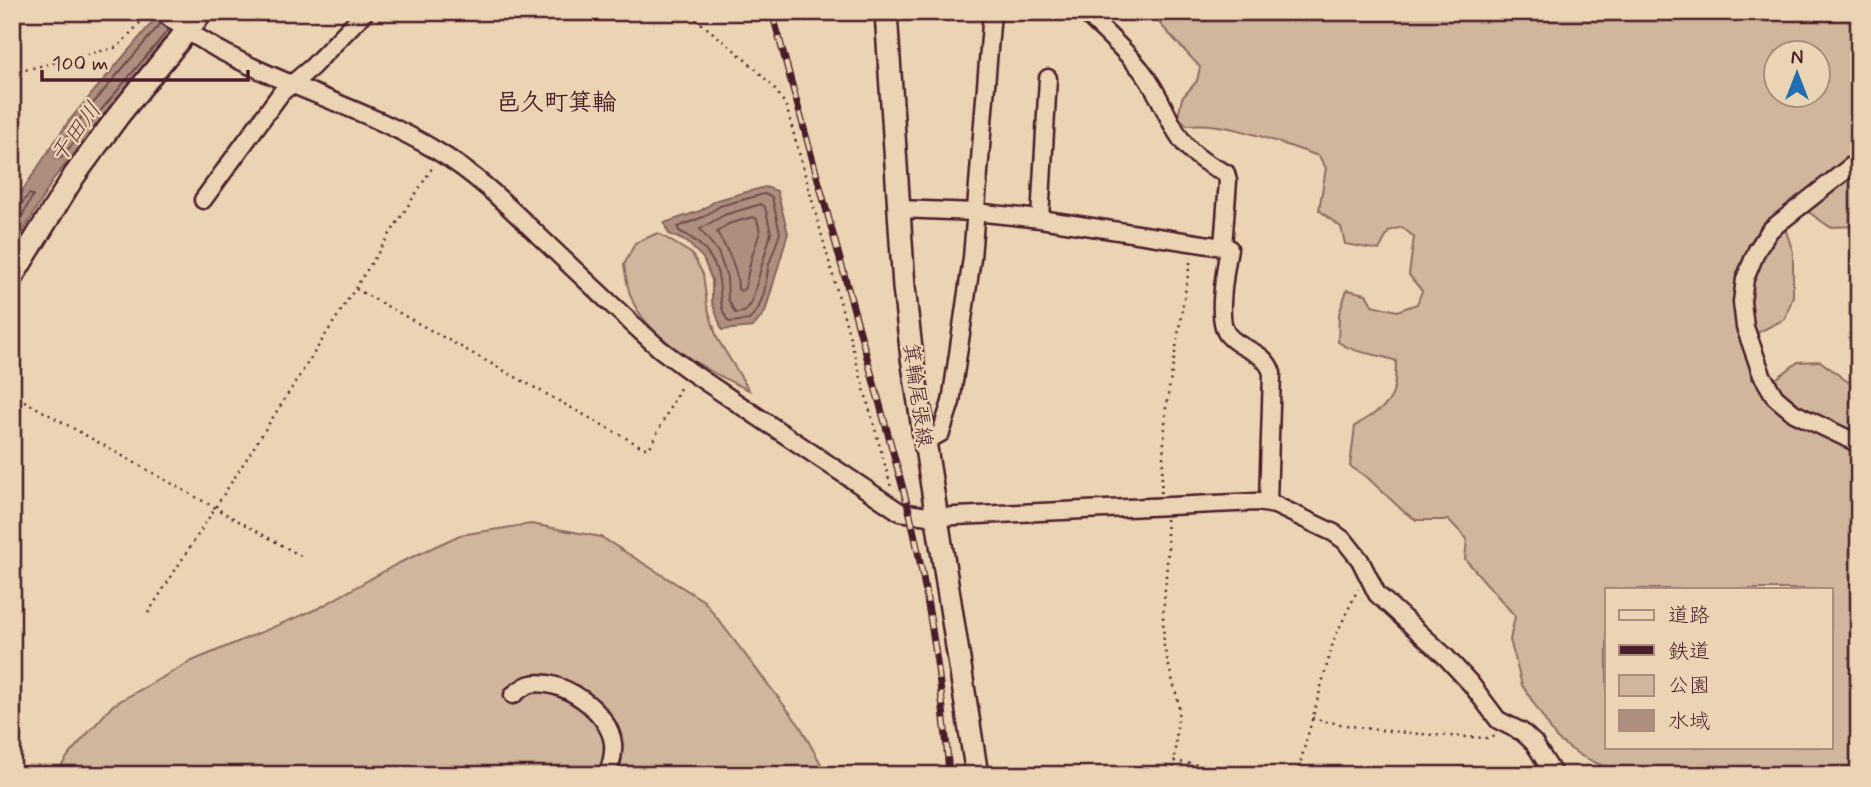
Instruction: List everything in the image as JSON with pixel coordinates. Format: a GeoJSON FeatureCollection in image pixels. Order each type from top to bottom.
{"type":"FeatureCollection","features":[{"type":"Feature","properties":{"kind":"main road"},"geometry":{"type":"LineString","coordinates":[[12,277],[74,176],[184,30],[202,12]]}},
{"type":"Feature","properties":{"kind":"main road","name":"箕輪尾張線"},"geometry":{"type":"LineString","coordinates":[[886,12],[912,358],[977,775]]}},
{"type":"Feature","properties":{"kind":"street"},"geometry":{"type":"LineString","coordinates":[[162,12],[216,50],[389,125],[441,153],[479,179],[660,349],[900,512],[935,517],[1268,502],[1334,533],[1345,541],[1360,560],[1377,594],[1445,656],[1499,720],[1522,732],[1534,743],[1554,775]]}},
{"type":"Feature","properties":{"kind":"street"},"geometry":{"type":"LineString","coordinates":[[203,200],[281,93],[312,68],[365,12]]}},
{"type":"Feature","properties":{"kind":"street"},"geometry":{"type":"LineString","coordinates":[[924,438],[930,439],[941,433],[951,402],[972,258],[992,12]]}},
{"type":"Feature","properties":{"kind":"street"},"geometry":{"type":"LineString","coordinates":[[1084,12],[1140,69],[1156,90],[1176,135],[1189,151],[1208,166],[1226,173],[1228,181],[1223,246]]}},
{"type":"Feature","properties":{"kind":"street"},"geometry":{"type":"LineString","coordinates":[[1040,219],[1048,78]]}},
{"type":"Feature","properties":{"kind":"street"},"geometry":{"type":"LineString","coordinates":[[1859,160],[1770,230],[1757,250],[1745,279],[1742,302],[1745,327],[1762,375],[1775,397],[1794,413],[1859,444]]}},
{"type":"Feature","properties":{"kind":"street"},"geometry":{"type":"LineString","coordinates":[[899,209],[975,212],[1040,219],[1228,248],[1222,322],[1227,334],[1270,364],[1272,373],[1268,502]]}},
{"type":"Feature","properties":{"kind":"street"},"geometry":{"type":"LineString","coordinates":[[513,695],[529,684],[549,683],[581,698],[599,713],[613,741],[612,763],[607,775]]}},
{"type":"Feature","properties":{"kind":"path"},"geometry":{"type":"LineString","coordinates":[[12,73],[118,47],[149,12]]}},
{"type":"Feature","properties":{"kind":"path"},"geometry":{"type":"LineString","coordinates":[[694,12],[696,19],[783,98],[891,484],[894,499],[892,506]]}},
{"type":"Feature","properties":{"kind":"path"},"geometry":{"type":"LineString","coordinates":[[148,613],[441,153]]}},
{"type":"Feature","properties":{"kind":"path"},"geometry":{"type":"LineString","coordinates":[[1173,775],[1179,705],[1164,647],[1163,616],[1168,550],[1165,506],[1161,501],[1166,407],[1194,243]]}},
{"type":"Feature","properties":{"kind":"path"},"geometry":{"type":"LineString","coordinates":[[356,289],[644,448],[650,447],[680,387],[691,372]]}},
{"type":"Feature","properties":{"kind":"path"},"geometry":{"type":"LineString","coordinates":[[12,394],[301,556]]}},
{"type":"Feature","properties":{"kind":"path"},"geometry":{"type":"LineString","coordinates":[[1297,775],[1334,639],[1358,589],[1368,579]]}},
{"type":"Feature","properties":{"kind":"path"},"geometry":{"type":"LineString","coordinates":[[1312,718],[1346,726],[1406,734],[1488,738],[1499,736],[1508,726]]}},
{"type":"Feature","properties":{"kind":"path"},"geometry":{"type":"LineString","coordinates":[[1174,761],[1255,775]]}},
{"type":"Feature","properties":{"kind":"green space"},"geometry":{"type":"Polygon","coordinates":[[[1149,12],[1859,12],[1859,226],[1830,227],[1791,200],[1780,213],[1793,252],[1793,296],[1785,319],[1743,340],[1752,380],[1777,378],[1798,362],[1820,361],[1848,382],[1859,380],[1859,775],[1623,775],[1581,756],[1557,739],[1522,685],[1510,640],[1515,616],[1465,559],[1467,539],[1449,520],[1416,520],[1368,478],[1350,466],[1355,426],[1389,401],[1394,387],[1396,361],[1351,349],[1338,342],[1339,314],[1347,290],[1366,294],[1372,305],[1397,311],[1417,304],[1422,291],[1409,275],[1414,237],[1402,227],[1389,231],[1379,250],[1345,244],[1341,227],[1319,210],[1326,168],[1319,156],[1220,126],[1187,125],[1178,117],[1182,98],[1197,81],[1200,67],[1149,12]]]}},
{"type":"Feature","properties":{"kind":"green space"},"geometry":{"type":"Polygon","coordinates":[[[658,233],[692,254],[703,274],[707,305],[717,338],[749,390],[681,352],[650,326],[639,312],[630,293],[624,265],[635,243],[658,233]]]}},
{"type":"Feature","properties":{"kind":"green space"},"geometry":{"type":"Polygon","coordinates":[[[531,524],[601,537],[704,601],[800,726],[827,775],[55,775],[70,753],[113,705],[192,661],[319,608],[397,564],[460,535],[531,524]]]}},
{"type":"Feature","properties":{"kind":"water","name":"干田川"},"geometry":{"type":"Polygon","coordinates":[[[161,12],[192,12],[54,178],[12,251],[12,206],[68,122],[161,12]]]}},
{"type":"Feature","properties":{"kind":"water"},"geometry":{"type":"Polygon","coordinates":[[[765,187],[777,191],[788,233],[765,312],[753,327],[722,330],[712,302],[712,280],[703,258],[687,242],[669,234],[664,223],[700,211],[717,200],[765,187]]]}},
{"type":"Feature","properties":{"kind":"railway"},"geometry":{"type":"LineString","coordinates":[[772,12],[910,514],[934,644],[949,775]]}},
{"type":"Feature","properties":{"kind":"district","name":"邑久町箕輪"},"geometry":{"type":"Point","coordinates":[556,102]}}]}
